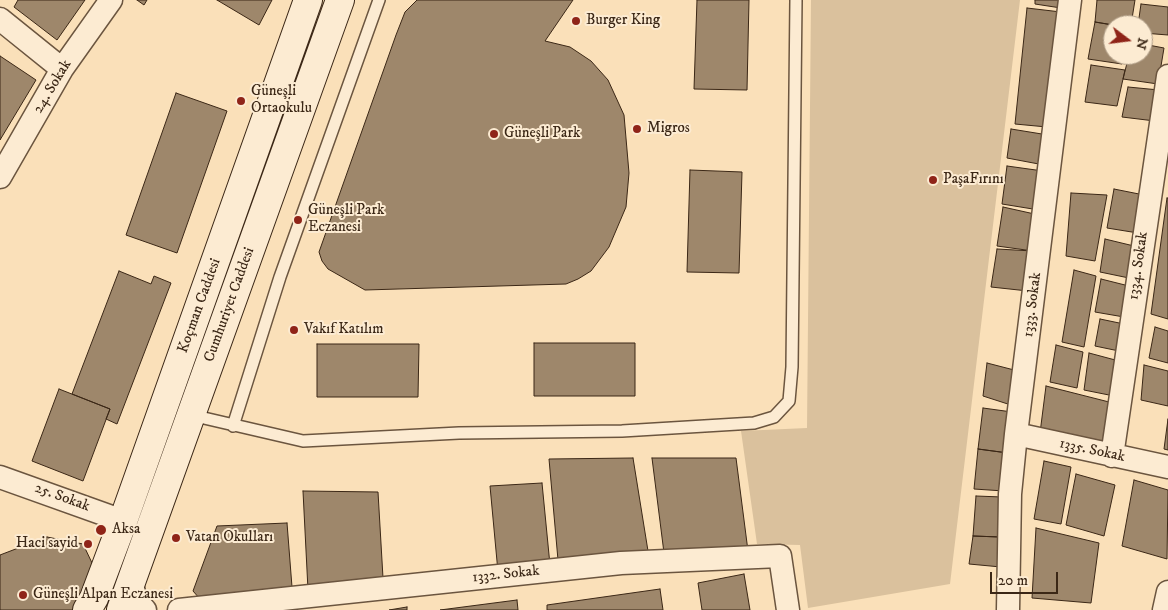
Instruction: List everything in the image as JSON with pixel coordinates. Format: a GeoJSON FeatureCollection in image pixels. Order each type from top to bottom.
{"type":"FeatureCollection","features":[{"type":"Feature","properties":{"kind":"main road","name":"Koçman Caddesi"},"geometry":{"type":"LineString","coordinates":[[87,610],[94,598],[124,521],[308,0]]}},
{"type":"Feature","properties":{"kind":"main road","name":"Cumhuriyet Caddesi"},"geometry":{"type":"LineString","coordinates":[[121,610],[340,0]]}},
{"type":"Feature","properties":{"kind":"street","name":"24. Sokak"},"geometry":{"type":"LineString","coordinates":[[1,171],[62,69],[111,0]]}},
{"type":"Feature","properties":{"kind":"street","name":"1333. Sokak"},"geometry":{"type":"LineString","coordinates":[[1008,610],[1010,494],[1016,434],[1070,0]]}},
{"type":"Feature","properties":{"kind":"street"},"geometry":{"type":"LineString","coordinates":[[0,19],[62,69]]}},
{"type":"Feature","properties":{"kind":"street","name":"1334. Sokak"},"geometry":{"type":"LineString","coordinates":[[1112,456],[1168,76]]}},
{"type":"Feature","properties":{"kind":"street","name":"1335. Sokak"},"geometry":{"type":"LineString","coordinates":[[1016,434],[1168,467]]}},
{"type":"Feature","properties":{"kind":"street","name":"25. Sokak"},"geometry":{"type":"LineString","coordinates":[[0,477],[124,521]]}},
{"type":"Feature","properties":{"kind":"street","name":"1332. Sokak"},"geometry":{"type":"LineString","coordinates":[[179,610],[621,563],[780,556],[788,610]]}},
{"type":"Feature","properties":{"kind":"street"},"geometry":{"type":"LineString","coordinates":[[131,581],[136,600],[145,610]]}},
{"type":"Feature","properties":{"kind":"street"},"geometry":{"type":"LineString","coordinates":[[1164,610],[1168,592]]}},
{"type":"Feature","properties":{"kind":"lane"},"geometry":{"type":"LineString","coordinates":[[233,426],[280,277],[379,0]]}},
{"type":"Feature","properties":{"kind":"lane"},"geometry":{"type":"LineString","coordinates":[[191,415],[303,441],[459,433],[622,431],[754,422],[774,417],[789,401],[792,367],[796,0]]}},
{"type":"Feature","properties":{"kind":"shaded area"},"geometry":{"type":"Polygon","coordinates":[[[811,0],[1020,0],[950,584],[808,608],[800,545],[757,544],[741,431],[807,428],[811,0]]]}},
{"type":"Feature","properties":{"kind":"building"},"geometry":{"type":"Polygon","coordinates":[[[18,0],[85,0],[57,40],[14,7],[18,0]]]}},
{"type":"Feature","properties":{"kind":"building"},"geometry":{"type":"Polygon","coordinates":[[[137,0],[147,0],[144,5],[137,0]]]}},
{"type":"Feature","properties":{"kind":"building"},"geometry":{"type":"Polygon","coordinates":[[[217,0],[272,0],[259,25],[217,0]]]}},
{"type":"Feature","properties":{"kind":"building","name":"Güneşli Park"},"geometry":{"type":"Polygon","coordinates":[[[417,0],[573,0],[545,41],[570,47],[591,61],[608,80],[624,115],[629,173],[626,207],[609,247],[591,271],[578,279],[566,284],[365,290],[328,269],[322,261],[319,252],[396,35],[405,12],[417,0]]]}},
{"type":"Feature","properties":{"kind":"building"},"geometry":{"type":"Polygon","coordinates":[[[697,0],[749,0],[747,90],[694,89],[697,0]]]}},
{"type":"Feature","properties":{"kind":"building"},"geometry":{"type":"Polygon","coordinates":[[[1035,0],[1063,0],[1061,8],[1035,4],[1035,0]]]}},
{"type":"Feature","properties":{"kind":"building"},"geometry":{"type":"Polygon","coordinates":[[[1097,0],[1135,0],[1133,15],[1103,15],[1103,23],[1095,22],[1097,0]]]}},
{"type":"Feature","properties":{"kind":"building"},"geometry":{"type":"Polygon","coordinates":[[[1141,4],[1168,7],[1168,35],[1153,34],[1153,15],[1139,15],[1141,4]]]}},
{"type":"Feature","properties":{"kind":"building"},"geometry":{"type":"Polygon","coordinates":[[[1027,8],[1061,12],[1047,127],[1015,124],[1027,8]]]}},
{"type":"Feature","properties":{"kind":"building"},"geometry":{"type":"Polygon","coordinates":[[[1095,22],[1103,23],[1103,61],[1088,59],[1095,22]]]}},
{"type":"Feature","properties":{"kind":"building"},"geometry":{"type":"Polygon","coordinates":[[[1153,46],[1164,48],[1158,84],[1123,79],[1126,65],[1153,65],[1153,46]]]}},
{"type":"Feature","properties":{"kind":"building"},"geometry":{"type":"Polygon","coordinates":[[[0,56],[36,80],[0,140],[0,56]]]}},
{"type":"Feature","properties":{"kind":"building"},"geometry":{"type":"Polygon","coordinates":[[[1091,65],[1125,70],[1117,106],[1085,102],[1091,65]]]}},
{"type":"Feature","properties":{"kind":"building"},"geometry":{"type":"Polygon","coordinates":[[[1128,87],[1159,90],[1155,121],[1122,117],[1128,87]]]}},
{"type":"Feature","properties":{"kind":"building"},"geometry":{"type":"Polygon","coordinates":[[[176,93],[227,111],[177,253],[126,235],[176,93]]]}},
{"type":"Feature","properties":{"kind":"building"},"geometry":{"type":"Polygon","coordinates":[[[1011,129],[1048,135],[1044,165],[1007,158],[1011,129]]]}},
{"type":"Feature","properties":{"kind":"building"},"geometry":{"type":"Polygon","coordinates":[[[1007,166],[1043,171],[1039,210],[1002,204],[1007,166]]]}},
{"type":"Feature","properties":{"kind":"building"},"geometry":{"type":"Polygon","coordinates":[[[690,170],[742,172],[739,273],[687,272],[690,170]]]}},
{"type":"Feature","properties":{"kind":"building"},"geometry":{"type":"Polygon","coordinates":[[[1114,189],[1144,195],[1138,233],[1107,228],[1114,189]]]}},
{"type":"Feature","properties":{"kind":"building"},"geometry":{"type":"Polygon","coordinates":[[[1071,193],[1107,195],[1095,261],[1066,256],[1071,193]]]}},
{"type":"Feature","properties":{"kind":"building"},"geometry":{"type":"Polygon","coordinates":[[[1168,198],[1168,319],[1151,314],[1168,198]]]}},
{"type":"Feature","properties":{"kind":"building"},"geometry":{"type":"Polygon","coordinates":[[[1003,207],[1039,215],[1033,251],[997,246],[1003,207]]]}},
{"type":"Feature","properties":{"kind":"building"},"geometry":{"type":"Polygon","coordinates":[[[1105,239],[1134,246],[1129,278],[1100,272],[1105,239]]]}},
{"type":"Feature","properties":{"kind":"building"},"geometry":{"type":"Polygon","coordinates":[[[997,249],[1033,251],[1028,291],[991,287],[997,249]]]}},
{"type":"Feature","properties":{"kind":"building"},"geometry":{"type":"Polygon","coordinates":[[[1074,270],[1096,276],[1084,347],[1062,342],[1074,270]]]}},
{"type":"Feature","properties":{"kind":"building"},"geometry":{"type":"Polygon","coordinates":[[[119,271],[151,284],[154,276],[171,283],[117,424],[106,419],[110,409],[72,394],[119,271]]]}},
{"type":"Feature","properties":{"kind":"building"},"geometry":{"type":"Polygon","coordinates":[[[1101,279],[1129,286],[1124,317],[1095,312],[1101,279]]]}},
{"type":"Feature","properties":{"kind":"building"},"geometry":{"type":"Polygon","coordinates":[[[1100,319],[1124,324],[1119,351],[1095,346],[1100,319]]]}},
{"type":"Feature","properties":{"kind":"building"},"geometry":{"type":"Polygon","coordinates":[[[1155,327],[1168,331],[1168,363],[1149,358],[1155,327]]]}},
{"type":"Feature","properties":{"kind":"building"},"geometry":{"type":"Polygon","coordinates":[[[534,343],[635,343],[635,396],[534,396],[534,343]]]}},
{"type":"Feature","properties":{"kind":"building"},"geometry":{"type":"Polygon","coordinates":[[[317,344],[419,344],[418,397],[317,397],[317,344]]]}},
{"type":"Feature","properties":{"kind":"building"},"geometry":{"type":"Polygon","coordinates":[[[1056,345],[1083,352],[1077,388],[1050,382],[1056,345]]]}},
{"type":"Feature","properties":{"kind":"building"},"geometry":{"type":"Polygon","coordinates":[[[1089,353],[1119,361],[1114,396],[1084,390],[1089,353]]]}},
{"type":"Feature","properties":{"kind":"building"},"geometry":{"type":"Polygon","coordinates":[[[987,363],[1018,371],[1014,406],[983,396],[987,363]]]}},
{"type":"Feature","properties":{"kind":"building"},"geometry":{"type":"Polygon","coordinates":[[[1144,365],[1168,371],[1168,406],[1141,400],[1144,365]]]}},
{"type":"Feature","properties":{"kind":"building"},"geometry":{"type":"Polygon","coordinates":[[[1046,386],[1113,403],[1106,448],[1040,433],[1046,386]]]}},
{"type":"Feature","properties":{"kind":"building"},"geometry":{"type":"Polygon","coordinates":[[[59,389],[110,409],[83,481],[32,461],[59,389]]]}},
{"type":"Feature","properties":{"kind":"building"},"geometry":{"type":"Polygon","coordinates":[[[983,408],[1012,412],[1008,453],[978,449],[983,408]]]}},
{"type":"Feature","properties":{"kind":"building"},"geometry":{"type":"Polygon","coordinates":[[[1168,419],[1168,450],[1164,449],[1168,419]]]}},
{"type":"Feature","properties":{"kind":"building"},"geometry":{"type":"Polygon","coordinates":[[[978,449],[1008,453],[1004,491],[974,489],[978,449]]]}},
{"type":"Feature","properties":{"kind":"building"},"geometry":{"type":"Polygon","coordinates":[[[633,458],[648,551],[558,560],[549,459],[633,458]]]}},
{"type":"Feature","properties":{"kind":"building"},"geometry":{"type":"Polygon","coordinates":[[[652,458],[736,458],[748,551],[664,553],[652,458]]]}},
{"type":"Feature","properties":{"kind":"building"},"geometry":{"type":"Polygon","coordinates":[[[1044,461],[1071,467],[1061,524],[1034,519],[1044,461]]]}},
{"type":"Feature","properties":{"kind":"building"},"geometry":{"type":"Polygon","coordinates":[[[1076,474],[1115,485],[1104,536],[1066,525],[1076,474]]]}},
{"type":"Feature","properties":{"kind":"building"},"geometry":{"type":"Polygon","coordinates":[[[1134,480],[1168,490],[1167,559],[1122,546],[1134,480]]]}},
{"type":"Feature","properties":{"kind":"building"},"geometry":{"type":"Polygon","coordinates":[[[542,483],[550,565],[498,572],[490,486],[542,483]]]}},
{"type":"Feature","properties":{"kind":"building"},"geometry":{"type":"Polygon","coordinates":[[[303,491],[378,492],[383,578],[308,590],[303,491]]]}},
{"type":"Feature","properties":{"kind":"building"},"geometry":{"type":"Polygon","coordinates":[[[976,496],[1002,497],[1000,537],[973,536],[976,496]]]}},
{"type":"Feature","properties":{"kind":"building"},"geometry":{"type":"Polygon","coordinates":[[[287,523],[292,587],[200,599],[193,591],[217,526],[287,523]]]}},
{"type":"Feature","properties":{"kind":"building"},"geometry":{"type":"Polygon","coordinates":[[[1036,528],[1099,543],[1091,603],[1032,598],[1036,528]]]}},
{"type":"Feature","properties":{"kind":"building"},"geometry":{"type":"Polygon","coordinates":[[[973,536],[1000,537],[1001,567],[969,564],[973,536]]]}},
{"type":"Feature","properties":{"kind":"building"},"geometry":{"type":"Polygon","coordinates":[[[47,537],[83,544],[93,565],[76,610],[0,610],[0,555],[47,537]]]}},
{"type":"Feature","properties":{"kind":"building"},"geometry":{"type":"Polygon","coordinates":[[[744,574],[750,610],[702,610],[698,583],[744,574]]]}},
{"type":"Feature","properties":{"kind":"building"},"geometry":{"type":"Polygon","coordinates":[[[660,589],[663,610],[547,610],[547,605],[660,589]]]}},
{"type":"Feature","properties":{"kind":"building"},"geometry":{"type":"Polygon","coordinates":[[[517,600],[518,610],[440,610],[517,600]]]}},
{"type":"Feature","properties":{"kind":"building"},"geometry":{"type":"Polygon","coordinates":[[[407,607],[407,610],[389,610],[407,607]]]}},
{"type":"Feature","properties":{"kind":"place","name":"Burger King"},"geometry":{"type":"Point","coordinates":[576,21]}},
{"type":"Feature","properties":{"kind":"place","name":"Güneşli Ortaokulu"},"geometry":{"type":"Point","coordinates":[241,101]}},
{"type":"Feature","properties":{"kind":"place","name":"Migros"},"geometry":{"type":"Point","coordinates":[637,129]}},
{"type":"Feature","properties":{"kind":"place","name":"Güneşli Park"},"geometry":{"type":"Point","coordinates":[494,134]}},
{"type":"Feature","properties":{"kind":"place","name":"PaşaFırını"},"geometry":{"type":"Point","coordinates":[933,180]}},
{"type":"Feature","properties":{"kind":"place","name":"Güneşli Park Eczanesi"},"geometry":{"type":"Point","coordinates":[298,220]}},
{"type":"Feature","properties":{"kind":"place","name":"Vakıf Katılım"},"geometry":{"type":"Point","coordinates":[294,330]}},
{"type":"Feature","properties":{"kind":"place","name":"Aksa"},"geometry":{"type":"Point","coordinates":[101,530]}},
{"type":"Feature","properties":{"kind":"place","name":"Vatan Okulları"},"geometry":{"type":"Point","coordinates":[176,538]}},
{"type":"Feature","properties":{"kind":"place","name":"Haci sayid"},"geometry":{"type":"Point","coordinates":[88,544]}},
{"type":"Feature","properties":{"kind":"place","name":"Güneşli Alpan Eczanesi"},"geometry":{"type":"Point","coordinates":[23,595]}}]}
